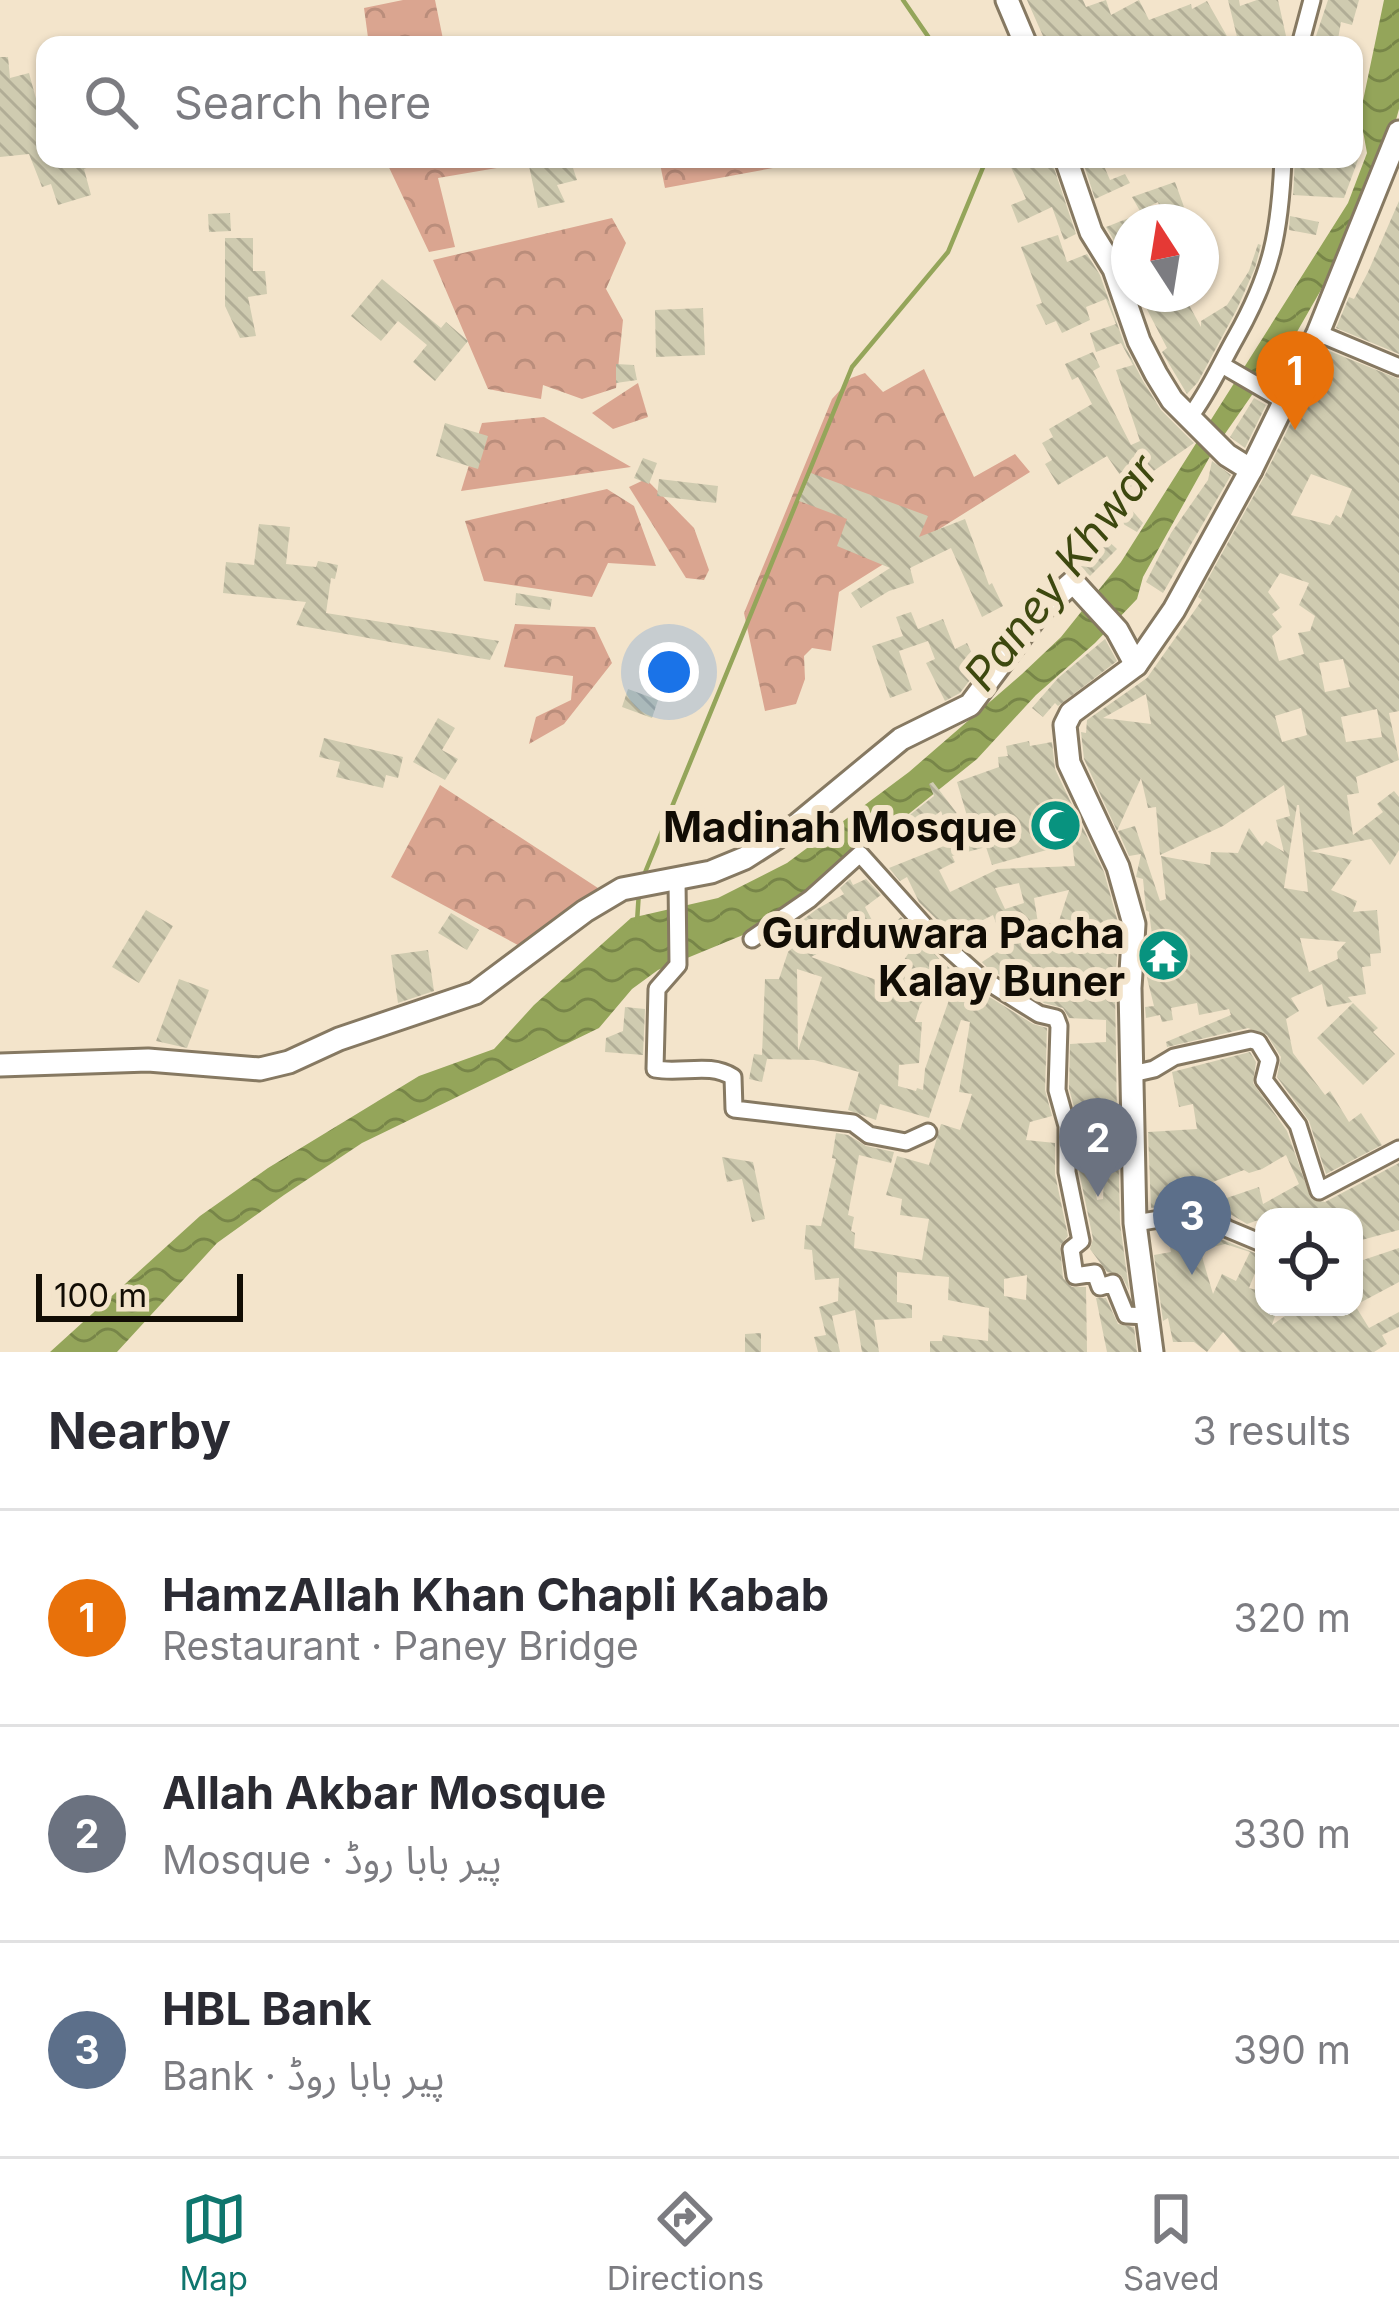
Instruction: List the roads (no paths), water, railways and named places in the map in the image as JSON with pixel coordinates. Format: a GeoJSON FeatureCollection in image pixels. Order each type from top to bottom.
{"type":"FeatureCollection","features":[{"type":"Feature","properties":{"kind":"street"},"geometry":{"type":"LineString","coordinates":[[1007,0],[1022,36]]}},
{"type":"Feature","properties":{"kind":"street"},"geometry":{"type":"LineString","coordinates":[[1302,36],[1312,0]]}},
{"type":"Feature","properties":{"kind":"street"},"geometry":{"type":"LineString","coordinates":[[1152,1352],[1135,1223],[1131,909],[1118,867],[1069,763],[1063,734],[1072,713],[1136,665],[1159,637],[1251,470],[1318,333],[1399,132]]}},
{"type":"Feature","properties":{"kind":"street"},"geometry":{"type":"LineString","coordinates":[[1069,168],[1084,216],[1114,268],[1139,341],[1172,400],[1227,455],[1251,470]]}},
{"type":"Feature","properties":{"kind":"street"},"geometry":{"type":"LineString","coordinates":[[1194,422],[1254,309],[1273,257],[1281,168]]}},
{"type":"Feature","properties":{"kind":"street"},"geometry":{"type":"LineString","coordinates":[[1318,333],[1399,367]]}},
{"type":"Feature","properties":{"kind":"street"},"geometry":{"type":"LineString","coordinates":[[1222,365],[1284,401]]}},
{"type":"Feature","properties":{"kind":"street"},"geometry":{"type":"LineString","coordinates":[[0,1065],[148,1060],[276,1067],[339,1039],[476,993],[585,910],[622,889],[677,880],[745,858],[798,824],[901,739],[970,705],[1040,610],[1073,582],[1117,630],[1136,665]]}},
{"type":"Feature","properties":{"kind":"street"},"geometry":{"type":"LineString","coordinates":[[752,940],[810,899],[860,854],[931,933],[980,977],[1039,1014],[1056,1018],[1057,1090],[1067,1126],[1067,1172],[1081,1241],[1072,1249],[1075,1276],[1095,1273],[1100,1287],[1113,1283],[1126,1315],[1148,1316]]}},
{"type":"Feature","properties":{"kind":"street"},"geometry":{"type":"LineString","coordinates":[[677,880],[678,964],[657,989],[656,1069],[728,1072],[734,1084],[734,1108],[853,1123],[869,1135],[906,1142],[928,1132]]}},
{"type":"Feature","properties":{"kind":"street"},"geometry":{"type":"LineString","coordinates":[[1132,1074],[1154,1069],[1174,1057],[1243,1041],[1258,1042],[1268,1060],[1264,1080],[1298,1125],[1319,1191],[1399,1148]]}},
{"type":"Feature","properties":{"kind":"street"},"geometry":{"type":"LineString","coordinates":[[1135,1223],[1204,1212],[1255,1240]]}},
{"type":"Feature","properties":{"kind":"water"},"geometry":{"type":"Polygon","coordinates":[[[1384,0],[1399,0],[1399,109],[1361,220],[1262,393],[1254,392],[1213,451],[1143,577],[1137,599],[977,759],[890,829],[743,935],[658,970],[632,989],[599,1028],[362,1143],[284,1195],[217,1243],[117,1352],[50,1352],[200,1216],[268,1168],[419,1076],[494,1049],[534,1005],[631,918],[718,898],[787,863],[909,772],[1061,637],[1121,562],[1348,203],[1367,153],[1363,101],[1384,0]]]}},
{"type":"Feature","properties":{"kind":"waterway"},"geometry":{"type":"LineString","coordinates":[[903,0],[928,36]]}},
{"type":"Feature","properties":{"kind":"waterway"},"geometry":{"type":"LineString","coordinates":[[644,875],[852,367],[948,252],[983,168]]}},
{"type":"Feature","properties":{"kind":"waterway"},"geometry":{"type":"LineString","coordinates":[[637,922],[639,891]]}},
{"type":"Feature","properties":{"kind":"place","name":"HamzAllah Khan Chapli Kabab"},"geometry":{"type":"Point","coordinates":[1295,430]}},
{"type":"Feature","properties":{"kind":"place","name":"Madinah Mosque"},"geometry":{"type":"Point","coordinates":[1056,826]}},
{"type":"Feature","properties":{"kind":"place","name":"Gurduwara Pacha Kalay Buner"},"geometry":{"type":"Point","coordinates":[1164,956]}},
{"type":"Feature","properties":{"kind":"place","name":"Allah Akbar Mosque"},"geometry":{"type":"Point","coordinates":[1098,1197]}},
{"type":"Feature","properties":{"kind":"place","name":"HBL Bank"},"geometry":{"type":"Point","coordinates":[1192,1275]}},
{"type":"Feature","properties":{"kind":"water label","name":"Paney Khwar"},"geometry":{"type":"Point","coordinates":[1061,572]}}]}
